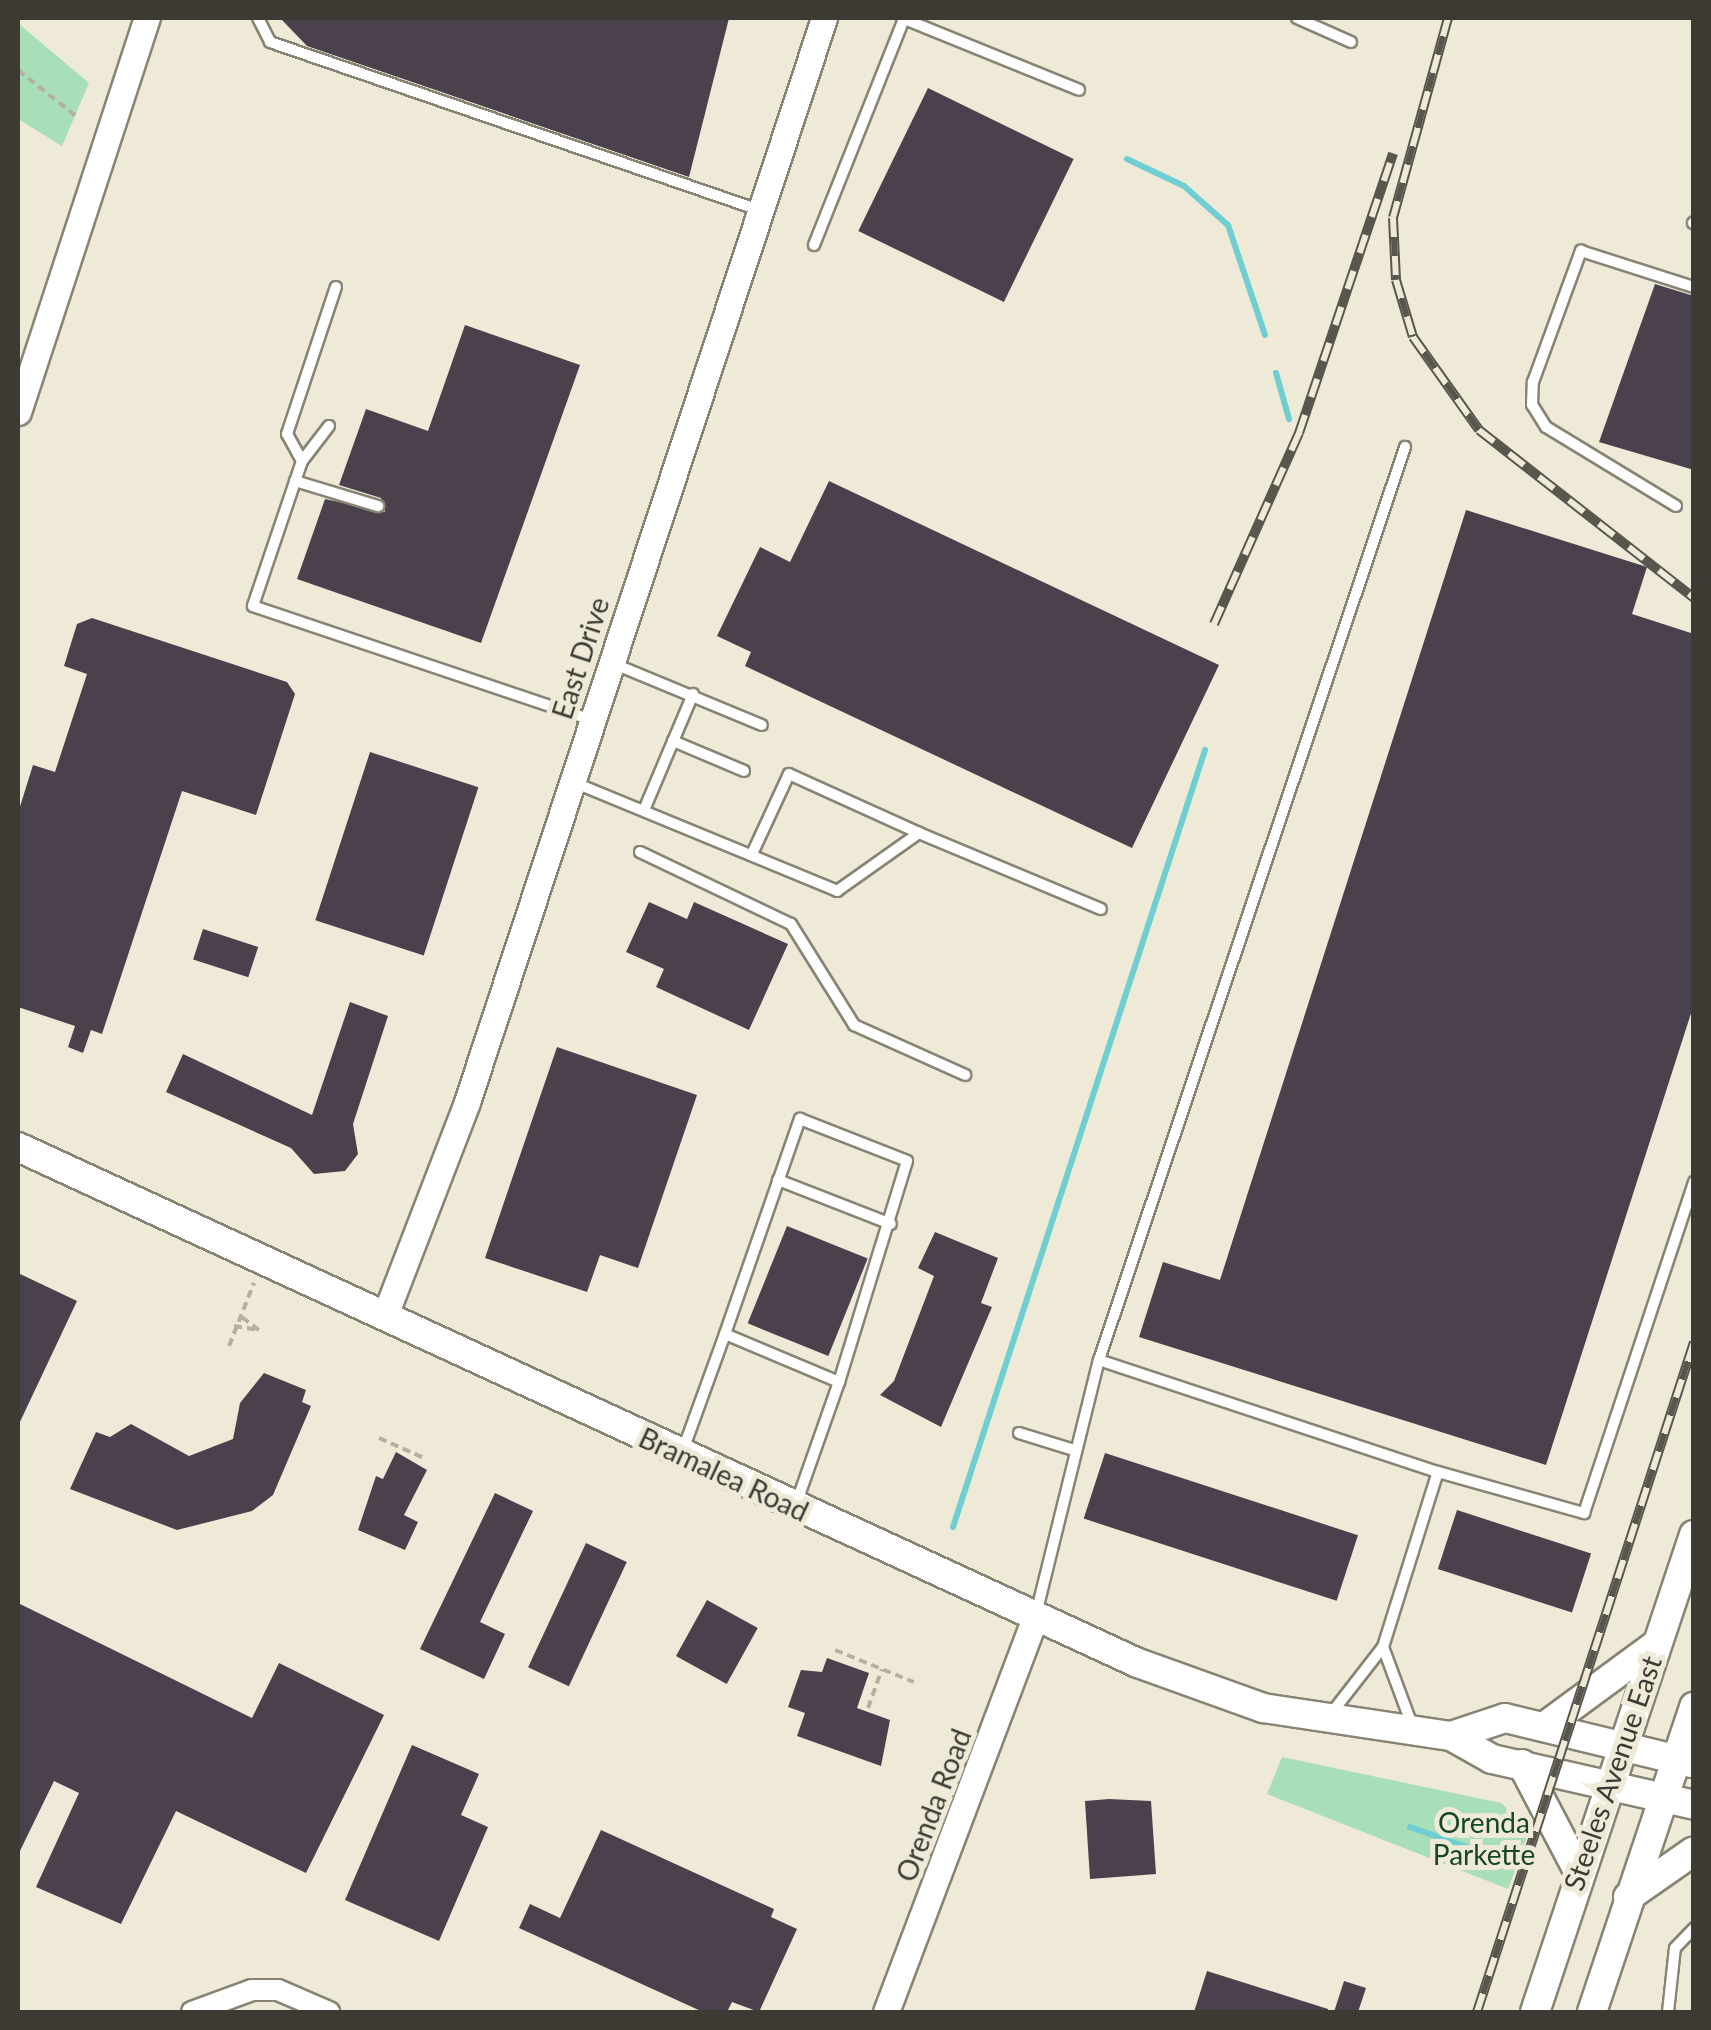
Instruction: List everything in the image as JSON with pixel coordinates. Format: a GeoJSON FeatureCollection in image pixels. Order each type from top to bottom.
{"type":"FeatureCollection","features":[{"type":"Feature","properties":{"kind":"main road","name":"Bramalea Road"},"geometry":{"type":"LineString","coordinates":[[18,1147],[1035,1618],[1246,1703],[1451,1736],[1522,1764],[1694,1804]]}},
{"type":"Feature","properties":{"kind":"main road","name":"Steeles Avenue East"},"geometry":{"type":"LineString","coordinates":[[1535,2012],[1576,1867],[1694,1535]]}},
{"type":"Feature","properties":{"kind":"main road"},"geometry":{"type":"LineString","coordinates":[[1548,1724],[1657,1644]]}},
{"type":"Feature","properties":{"kind":"main road","name":"Steeles Avenue East"},"geometry":{"type":"LineString","coordinates":[[1592,2012],[1662,1796],[1684,1761],[1694,1707]]}},
{"type":"Feature","properties":{"kind":"main road","name":"Bramalea Road"},"geometry":{"type":"LineString","coordinates":[[1451,1736],[1505,1718],[1548,1724],[1684,1761]]}},
{"type":"Feature","properties":{"kind":"main road"},"geometry":{"type":"LineString","coordinates":[[1522,1764],[1576,1867]]}},
{"type":"Feature","properties":{"kind":"main road"},"geometry":{"type":"LineString","coordinates":[[1628,1897],[1694,1851]]}},
{"type":"Feature","properties":{"kind":"street"},"geometry":{"type":"LineString","coordinates":[[18,412],[147,18]]}},
{"type":"Feature","properties":{"kind":"street","name":"East Drive"},"geometry":{"type":"LineString","coordinates":[[384,1314],[467,1102],[824,18]]}},
{"type":"Feature","properties":{"kind":"street","name":"Orenda Road"},"geometry":{"type":"LineString","coordinates":[[886,2012],[1035,1618]]}},
{"type":"Feature","properties":{"kind":"street"},"geometry":{"type":"LineString","coordinates":[[192,2012],[252,1990],[278,1990],[329,2012]]}},
{"type":"Feature","properties":{"kind":"lane"},"geometry":{"type":"LineString","coordinates":[[258,18],[270,42],[760,210]]}},
{"type":"Feature","properties":{"kind":"lane"},"geometry":{"type":"LineString","coordinates":[[814,245],[902,18],[1079,90]]}},
{"type":"Feature","properties":{"kind":"lane"},"geometry":{"type":"LineString","coordinates":[[1296,18],[1351,42]]}},
{"type":"Feature","properties":{"kind":"lane"},"geometry":{"type":"LineString","coordinates":[[1676,506],[1546,427],[1532,405],[1533,382],[1581,251],[1694,287]]}},
{"type":"Feature","properties":{"kind":"lane"},"geometry":{"type":"LineString","coordinates":[[302,461],[287,434],[336,287]]}},
{"type":"Feature","properties":{"kind":"lane"},"geometry":{"type":"LineString","coordinates":[[330,426],[302,461],[254,606],[592,720]]}},
{"type":"Feature","properties":{"kind":"lane"},"geometry":{"type":"LineString","coordinates":[[1035,1618],[1099,1360],[1405,447]]}},
{"type":"Feature","properties":{"kind":"lane"},"geometry":{"type":"LineString","coordinates":[[296,480],[378,506]]}},
{"type":"Feature","properties":{"kind":"lane"},"geometry":{"type":"LineString","coordinates":[[611,662],[762,724]]}},
{"type":"Feature","properties":{"kind":"lane"},"geometry":{"type":"LineString","coordinates":[[644,810],[693,694]]}},
{"type":"Feature","properties":{"kind":"lane"},"geometry":{"type":"LineString","coordinates":[[674,740],[744,771]]}},
{"type":"Feature","properties":{"kind":"lane"},"geometry":{"type":"LineString","coordinates":[[752,854],[789,774],[1101,910]]}},
{"type":"Feature","properties":{"kind":"lane"},"geometry":{"type":"LineString","coordinates":[[572,782],[837,891],[919,833]]}},
{"type":"Feature","properties":{"kind":"lane"},"geometry":{"type":"LineString","coordinates":[[640,852],[791,924],[854,1025],[965,1075]]}},
{"type":"Feature","properties":{"kind":"lane"},"geometry":{"type":"LineString","coordinates":[[682,1454],[800,1119],[907,1161],[891,1224],[795,1506]]}},
{"type":"Feature","properties":{"kind":"lane"},"geometry":{"type":"LineString","coordinates":[[778,1180],[891,1224]]}},
{"type":"Feature","properties":{"kind":"lane"},"geometry":{"type":"LineString","coordinates":[[1099,1360],[1438,1472],[1584,1513],[1694,1182]]}},
{"type":"Feature","properties":{"kind":"lane"},"geometry":{"type":"LineString","coordinates":[[725,1334],[839,1382]]}},
{"type":"Feature","properties":{"kind":"lane"},"geometry":{"type":"LineString","coordinates":[[1019,1433],[1074,1450]]}},
{"type":"Feature","properties":{"kind":"lane"},"geometry":{"type":"LineString","coordinates":[[1329,1717],[1383,1646],[1438,1472]]}},
{"type":"Feature","properties":{"kind":"lane"},"geometry":{"type":"LineString","coordinates":[[1383,1646],[1413,1729]]}},
{"type":"Feature","properties":{"kind":"lane"},"geometry":{"type":"LineString","coordinates":[[1668,2012],[1675,1948],[1694,1928]]}},
{"type":"Feature","properties":{"kind":"path"},"geometry":{"type":"LineString","coordinates":[[18,70],[76,117]]}},
{"type":"Feature","properties":{"kind":"path"},"geometry":{"type":"LineString","coordinates":[[229,1346],[238,1314],[265,1260]]}},
{"type":"Feature","properties":{"kind":"path"},"geometry":{"type":"LineString","coordinates":[[234,1326],[259,1330],[238,1314]]}},
{"type":"Feature","properties":{"kind":"path"},"geometry":{"type":"LineString","coordinates":[[379,1438],[424,1458]]}},
{"type":"Feature","properties":{"kind":"path"},"geometry":{"type":"LineString","coordinates":[[835,1650],[914,1682]]}},
{"type":"Feature","properties":{"kind":"path"},"geometry":{"type":"LineString","coordinates":[[868,1708],[882,1669]]}},
{"type":"Feature","properties":{"kind":"green space"},"geometry":{"type":"Polygon","coordinates":[[[18,23],[89,83],[62,146],[18,119],[18,23]]]}},
{"type":"Feature","properties":{"kind":"green space","name":"Orenda Parkette"},"geometry":{"type":"Polygon","coordinates":[[[1282,1757],[1501,1803],[1530,1828],[1508,1889],[1267,1794],[1282,1757]]]}},
{"type":"Feature","properties":{"kind":"building"},"geometry":{"type":"Polygon","coordinates":[[[280,18],[729,18],[689,177],[307,46],[280,18]]]}},
{"type":"Feature","properties":{"kind":"building"},"geometry":{"type":"Polygon","coordinates":[[[928,88],[1074,159],[1004,302],[858,231],[928,88]]]}},
{"type":"Feature","properties":{"kind":"building"},"geometry":{"type":"Polygon","coordinates":[[[1655,284],[1694,296],[1694,470],[1599,442],[1655,284]]]}},
{"type":"Feature","properties":{"kind":"building"},"geometry":{"type":"Polygon","coordinates":[[[465,325],[580,365],[481,643],[297,579],[325,499],[385,512],[381,498],[339,485],[366,409],[428,431],[465,325]]]}},
{"type":"Feature","properties":{"kind":"building"},"geometry":{"type":"Polygon","coordinates":[[[829,481],[1219,665],[1132,848],[745,666],[751,652],[717,636],[760,547],[790,562],[829,481]]]}},
{"type":"Feature","properties":{"kind":"building"},"geometry":{"type":"Polygon","coordinates":[[[1466,510],[1647,567],[1632,614],[1694,634],[1694,1004],[1546,1465],[1139,1337],[1163,1262],[1220,1280],[1466,510]]]}},
{"type":"Feature","properties":{"kind":"building"},"geometry":{"type":"Polygon","coordinates":[[[92,618],[287,682],[295,694],[256,815],[182,791],[102,1034],[91,1030],[83,1053],[68,1047],[75,1026],[18,1007],[18,813],[33,765],[55,772],[87,674],[64,666],[77,624],[92,618]]]}},
{"type":"Feature","properties":{"kind":"building"},"geometry":{"type":"Polygon","coordinates":[[[370,752],[478,787],[424,956],[315,920],[370,752]]]}},
{"type":"Feature","properties":{"kind":"building"},"geometry":{"type":"Polygon","coordinates":[[[649,902],[687,919],[694,902],[788,944],[749,1030],[656,987],[664,969],[626,952],[649,902]]]}},
{"type":"Feature","properties":{"kind":"building"},"geometry":{"type":"Polygon","coordinates":[[[203,929],[258,947],[248,977],[193,959],[203,929]]]}},
{"type":"Feature","properties":{"kind":"building"},"geometry":{"type":"Polygon","coordinates":[[[350,1002],[388,1016],[353,1124],[358,1154],[345,1171],[314,1174],[291,1148],[166,1092],[183,1054],[312,1115],[350,1002]]]}},
{"type":"Feature","properties":{"kind":"building"},"geometry":{"type":"Polygon","coordinates":[[[557,1047],[697,1095],[638,1268],[600,1255],[587,1292],[485,1258],[557,1047]]]}},
{"type":"Feature","properties":{"kind":"building"},"geometry":{"type":"Polygon","coordinates":[[[787,1226],[868,1259],[828,1356],[748,1323],[787,1226]]]}},
{"type":"Feature","properties":{"kind":"building"},"geometry":{"type":"Polygon","coordinates":[[[935,1232],[998,1258],[981,1303],[992,1307],[941,1427],[880,1395],[894,1381],[934,1276],[918,1268],[935,1232]]]}},
{"type":"Feature","properties":{"kind":"building"},"geometry":{"type":"Polygon","coordinates":[[[18,1273],[77,1301],[18,1426],[18,1273]]]}},
{"type":"Feature","properties":{"kind":"building"},"geometry":{"type":"Polygon","coordinates":[[[264,1373],[306,1390],[302,1402],[311,1406],[273,1495],[252,1511],[177,1530],[70,1489],[96,1432],[110,1437],[131,1424],[189,1456],[233,1439],[240,1403],[264,1373]]]}},
{"type":"Feature","properties":{"kind":"building"},"geometry":{"type":"Polygon","coordinates":[[[396,1452],[427,1470],[404,1515],[418,1522],[405,1550],[358,1530],[376,1476],[383,1479],[396,1452]]]}},
{"type":"Feature","properties":{"kind":"building"},"geometry":{"type":"Polygon","coordinates":[[[1105,1453],[1358,1535],[1337,1601],[1084,1519],[1105,1453]]]}},
{"type":"Feature","properties":{"kind":"building"},"geometry":{"type":"Polygon","coordinates":[[[495,1493],[533,1511],[480,1622],[505,1634],[484,1679],[420,1649],[495,1493]]]}},
{"type":"Feature","properties":{"kind":"building"},"geometry":{"type":"Polygon","coordinates":[[[1457,1510],[1591,1554],[1572,1613],[1438,1569],[1457,1510]]]}},
{"type":"Feature","properties":{"kind":"building"},"geometry":{"type":"Polygon","coordinates":[[[586,1543],[627,1562],[569,1686],[528,1667],[586,1543]]]}},
{"type":"Feature","properties":{"kind":"building"},"geometry":{"type":"Polygon","coordinates":[[[707,1600],[758,1628],[727,1684],[676,1656],[707,1600]]]}},
{"type":"Feature","properties":{"kind":"building"},"geometry":{"type":"Polygon","coordinates":[[[18,1603],[252,1718],[279,1663],[384,1715],[306,1873],[176,1811],[121,1924],[36,1887],[79,1793],[54,1781],[18,1855],[18,1603]]]}},
{"type":"Feature","properties":{"kind":"building"},"geometry":{"type":"Polygon","coordinates":[[[827,1658],[869,1673],[857,1708],[890,1720],[881,1766],[797,1736],[805,1713],[788,1707],[801,1670],[822,1672],[827,1658]]]}},
{"type":"Feature","properties":{"kind":"building"},"geometry":{"type":"Polygon","coordinates":[[[412,1745],[479,1774],[461,1815],[488,1827],[439,1941],[345,1900],[412,1745]]]}},
{"type":"Feature","properties":{"kind":"building"},"geometry":{"type":"Polygon","coordinates":[[[1085,1801],[1151,1801],[1156,1874],[1090,1879],[1085,1801]]]}},
{"type":"Feature","properties":{"kind":"building"},"geometry":{"type":"Polygon","coordinates":[[[601,1830],[774,1909],[771,1917],[797,1929],[759,2012],[732,2002],[727,2012],[703,2012],[519,1928],[530,1904],[560,1918],[601,1830]]]}},
{"type":"Feature","properties":{"kind":"building"},"geometry":{"type":"Polygon","coordinates":[[[1207,1971],[1328,2009],[1328,2012],[1194,2012],[1207,1971]]]}},
{"type":"Feature","properties":{"kind":"building"},"geometry":{"type":"Polygon","coordinates":[[[1344,1981],[1366,1988],[1358,2012],[1334,2012],[1344,1981]]]}},
{"type":"Feature","properties":{"kind":"waterway"},"geometry":{"type":"LineString","coordinates":[[1127,159],[1184,186],[1228,225],[1265,335]]}},
{"type":"Feature","properties":{"kind":"waterway"},"geometry":{"type":"LineString","coordinates":[[1276,373],[1289,419]]}},
{"type":"Feature","properties":{"kind":"waterway"},"geometry":{"type":"LineString","coordinates":[[953,1527],[1205,750]]}},
{"type":"Feature","properties":{"kind":"waterway"},"geometry":{"type":"LineString","coordinates":[[1410,1827],[1486,1854]]}},
{"type":"Feature","properties":{"kind":"railway"},"geometry":{"type":"LineString","coordinates":[[1448,18],[1393,218],[1396,280],[1413,337],[1479,430],[1694,598]]}},
{"type":"Feature","properties":{"kind":"railway"},"geometry":{"type":"LineString","coordinates":[[1214,624],[1299,433],[1393,153]]}},
{"type":"Feature","properties":{"kind":"railway"},"geometry":{"type":"LineString","coordinates":[[1477,2012],[1694,1342]]}}]}
